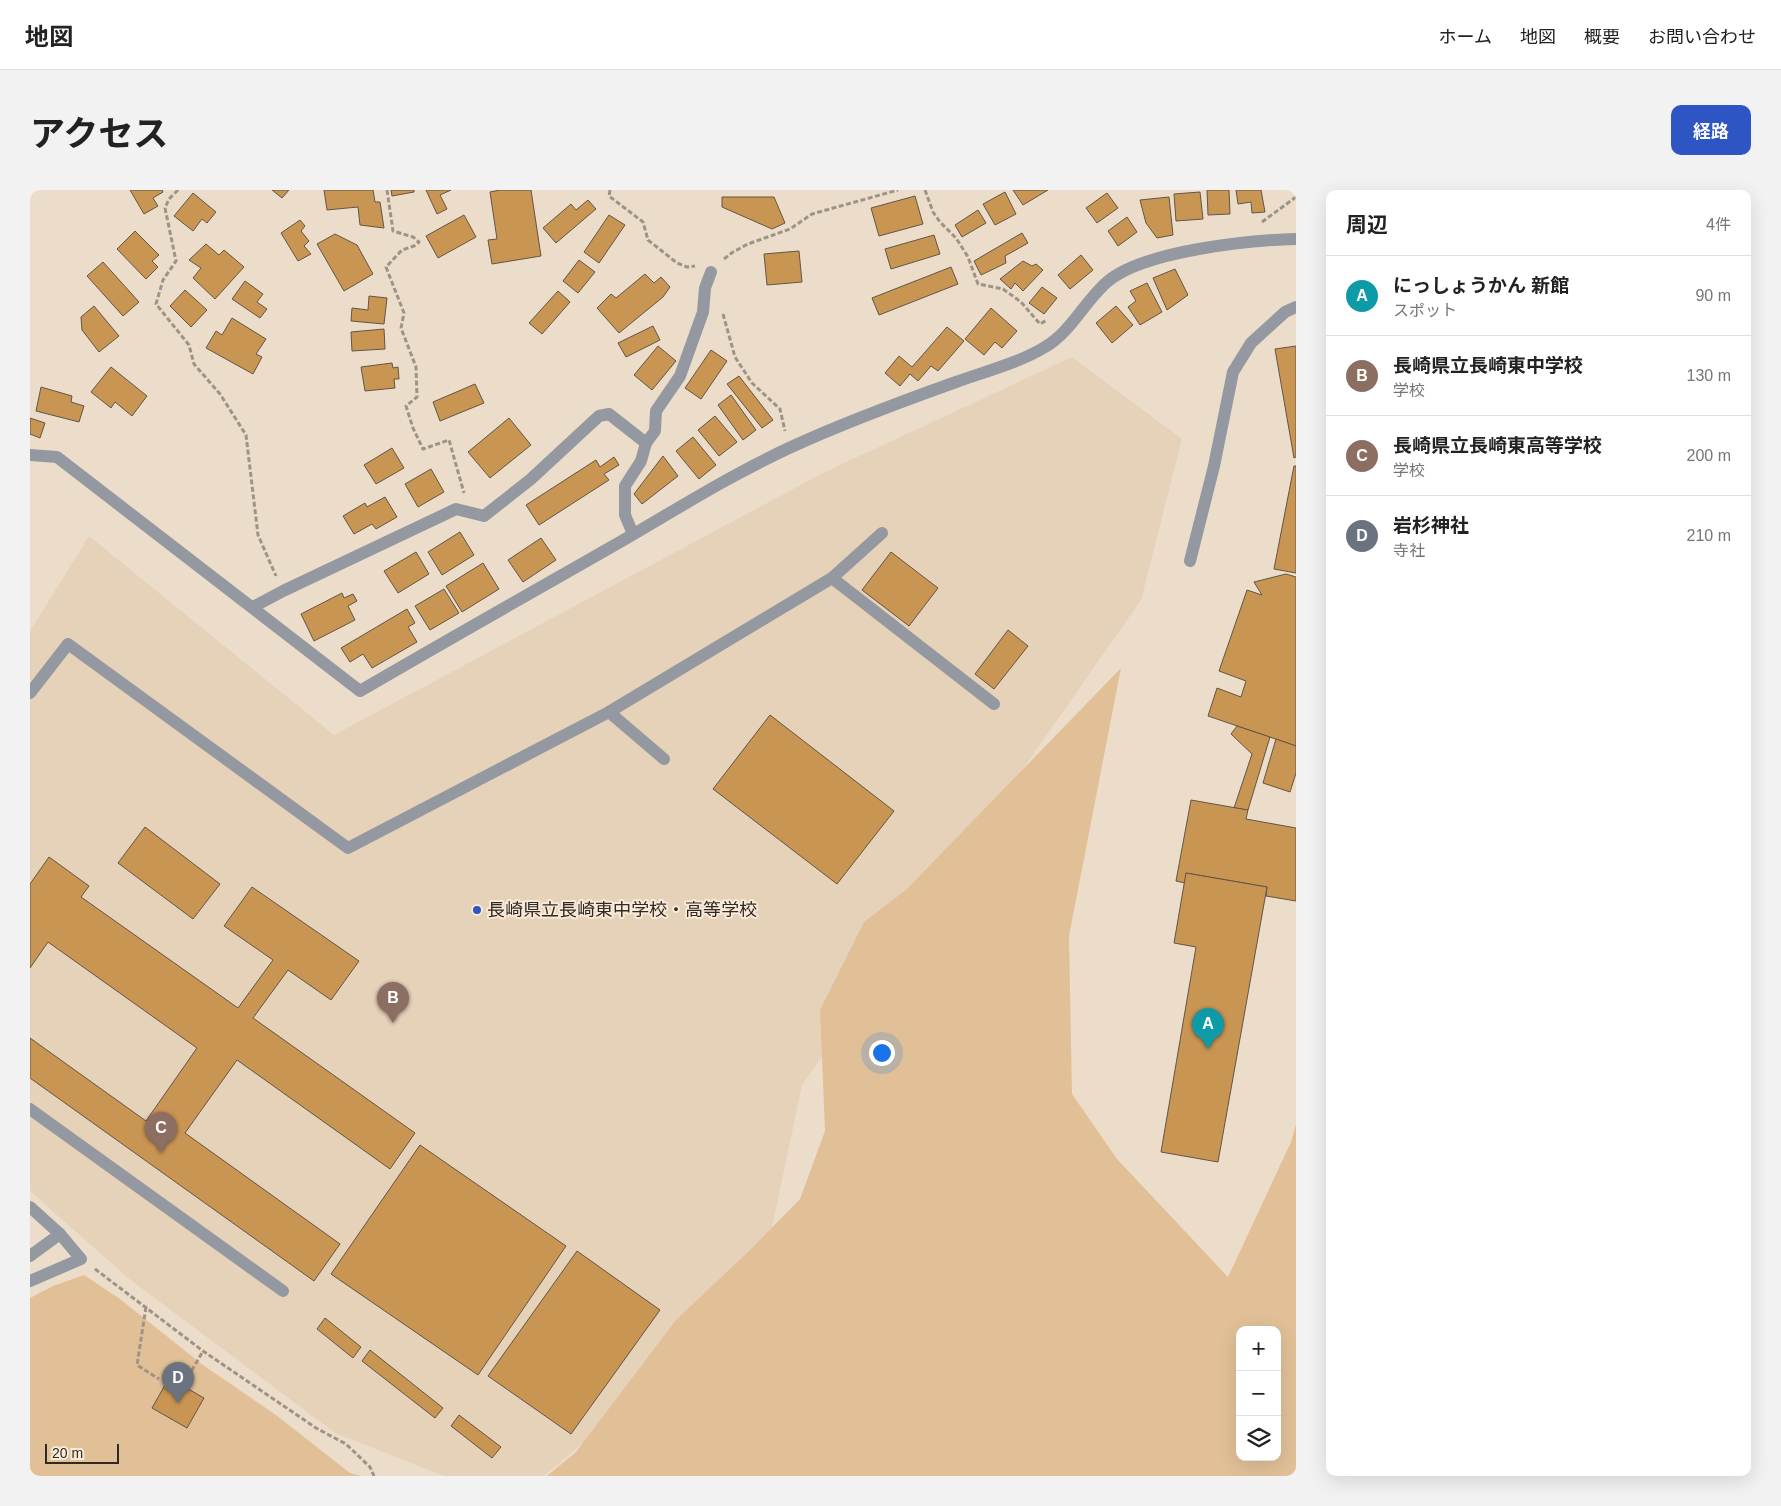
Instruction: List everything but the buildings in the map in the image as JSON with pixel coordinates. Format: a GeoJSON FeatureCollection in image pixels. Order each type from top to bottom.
{"type":"FeatureCollection","features":[{"type":"Feature","properties":{"kind":"street"},"geometry":{"type":"LineString","coordinates":[[30,455],[57,457],[360,690],[711,488],[788,448],[922,394],[1025,357],[1046,347],[1056,339],[1107,282],[1131,268],[1158,258],[1206,248],[1296,239]]}},
{"type":"Feature","properties":{"kind":"street"},"geometry":{"type":"LineString","coordinates":[[633,534],[625,514],[625,486],[641,460],[646,443],[655,431],[656,411],[680,376],[703,312],[705,288],[711,272]]}},
{"type":"Feature","properties":{"kind":"street"},"geometry":{"type":"LineString","coordinates":[[1190,561],[1214,466],[1233,372],[1251,343],[1285,312],[1296,307]]}},
{"type":"Feature","properties":{"kind":"street"},"geometry":{"type":"LineString","coordinates":[[253,607],[282,591],[448,512],[456,509],[484,516],[531,479],[599,416],[609,414],[646,443]]}},
{"type":"Feature","properties":{"kind":"street"},"geometry":{"type":"LineString","coordinates":[[30,693],[68,644],[348,848],[609,712],[832,578],[882,532]]}},
{"type":"Feature","properties":{"kind":"street"},"geometry":{"type":"LineString","coordinates":[[832,578],[994,704]]}},
{"type":"Feature","properties":{"kind":"street"},"geometry":{"type":"LineString","coordinates":[[609,712],[664,759]]}},
{"type":"Feature","properties":{"kind":"street"},"geometry":{"type":"LineString","coordinates":[[30,1109],[283,1291]]}},
{"type":"Feature","properties":{"kind":"street"},"geometry":{"type":"LineString","coordinates":[[30,1207],[60,1234],[81,1259],[30,1281]]}},
{"type":"Feature","properties":{"kind":"street"},"geometry":{"type":"LineString","coordinates":[[30,1256],[60,1234]]}},
{"type":"Feature","properties":{"kind":"path"},"geometry":{"type":"LineString","coordinates":[[178,190],[169,199],[165,208],[176,261],[163,280],[156,304],[188,345],[194,364],[220,394],[246,435],[258,535],[282,591]]}},
{"type":"Feature","properties":{"kind":"path"},"geometry":{"type":"LineString","coordinates":[[387,190],[393,231],[413,237],[419,242],[402,250],[386,267],[404,313],[401,328],[416,367],[417,397],[406,406],[413,428],[423,449],[449,440],[470,513]]}},
{"type":"Feature","properties":{"kind":"path"},"geometry":{"type":"LineString","coordinates":[[610,190],[609,196],[643,222],[648,240],[677,263],[687,267],[697,266],[711,272],[733,252],[766,237],[790,229],[812,214],[898,190]]}},
{"type":"Feature","properties":{"kind":"path"},"geometry":{"type":"LineString","coordinates":[[925,190],[933,212],[956,238],[968,257],[978,284],[1003,289],[1021,302],[1040,324],[1058,315],[1068,325]]}},
{"type":"Feature","properties":{"kind":"path"},"geometry":{"type":"LineString","coordinates":[[705,288],[708,296],[722,311],[734,356],[752,383],[780,409],[788,448]]}},
{"type":"Feature","properties":{"kind":"path"},"geometry":{"type":"LineString","coordinates":[[81,1259],[204,1351],[316,1428],[346,1444],[370,1467],[374,1476]]}},
{"type":"Feature","properties":{"kind":"path"},"geometry":{"type":"LineString","coordinates":[[146,1307],[137,1365],[159,1379]]}},
{"type":"Feature","properties":{"kind":"path"},"geometry":{"type":"LineString","coordinates":[[188,1378],[204,1351]]}},
{"type":"Feature","properties":{"kind":"shaded area","name":"長崎県立長崎東中学校・高等学校"},"geometry":{"type":"Polygon","coordinates":[[[1072,357],[1182,439],[1141,600],[802,1085],[767,1251],[597,1431],[544,1476],[444,1476],[335,1433],[128,1278],[30,1191],[30,631],[89,536],[334,735],[825,472],[1072,357]]]}},
{"type":"Feature","properties":{"kind":"shaded area"},"geometry":{"type":"Polygon","coordinates":[[[1121,668],[1069,936],[1072,1094],[1117,1159],[1228,1277],[1291,1142],[1296,1124],[1296,1476],[547,1476],[576,1452],[676,1320],[752,1248],[800,1199],[825,1131],[820,1010],[864,922],[907,889],[1121,668]]]}},
{"type":"Feature","properties":{"kind":"shaded area"},"geometry":{"type":"Polygon","coordinates":[[[84,1275],[120,1299],[203,1365],[276,1415],[350,1473],[361,1476],[30,1476],[30,1298],[53,1286],[84,1275]]]}},
{"type":"Feature","properties":{"kind":"place","name":"長崎県立長崎東中学校・高等学校"},"geometry":{"type":"Point","coordinates":[477,910]}},
{"type":"Feature","properties":{"kind":"place","name":"長崎県立長崎東中学校"},"geometry":{"type":"Point","coordinates":[393,1023]}},
{"type":"Feature","properties":{"kind":"place","name":"にっしょうかん 新館"},"geometry":{"type":"Point","coordinates":[1208,1049]}},
{"type":"Feature","properties":{"kind":"place","name":"長崎県立長崎東高等学校"},"geometry":{"type":"Point","coordinates":[161,1153]}},
{"type":"Feature","properties":{"kind":"place","name":"岩杉神社"},"geometry":{"type":"Point","coordinates":[178,1403]}}]}
